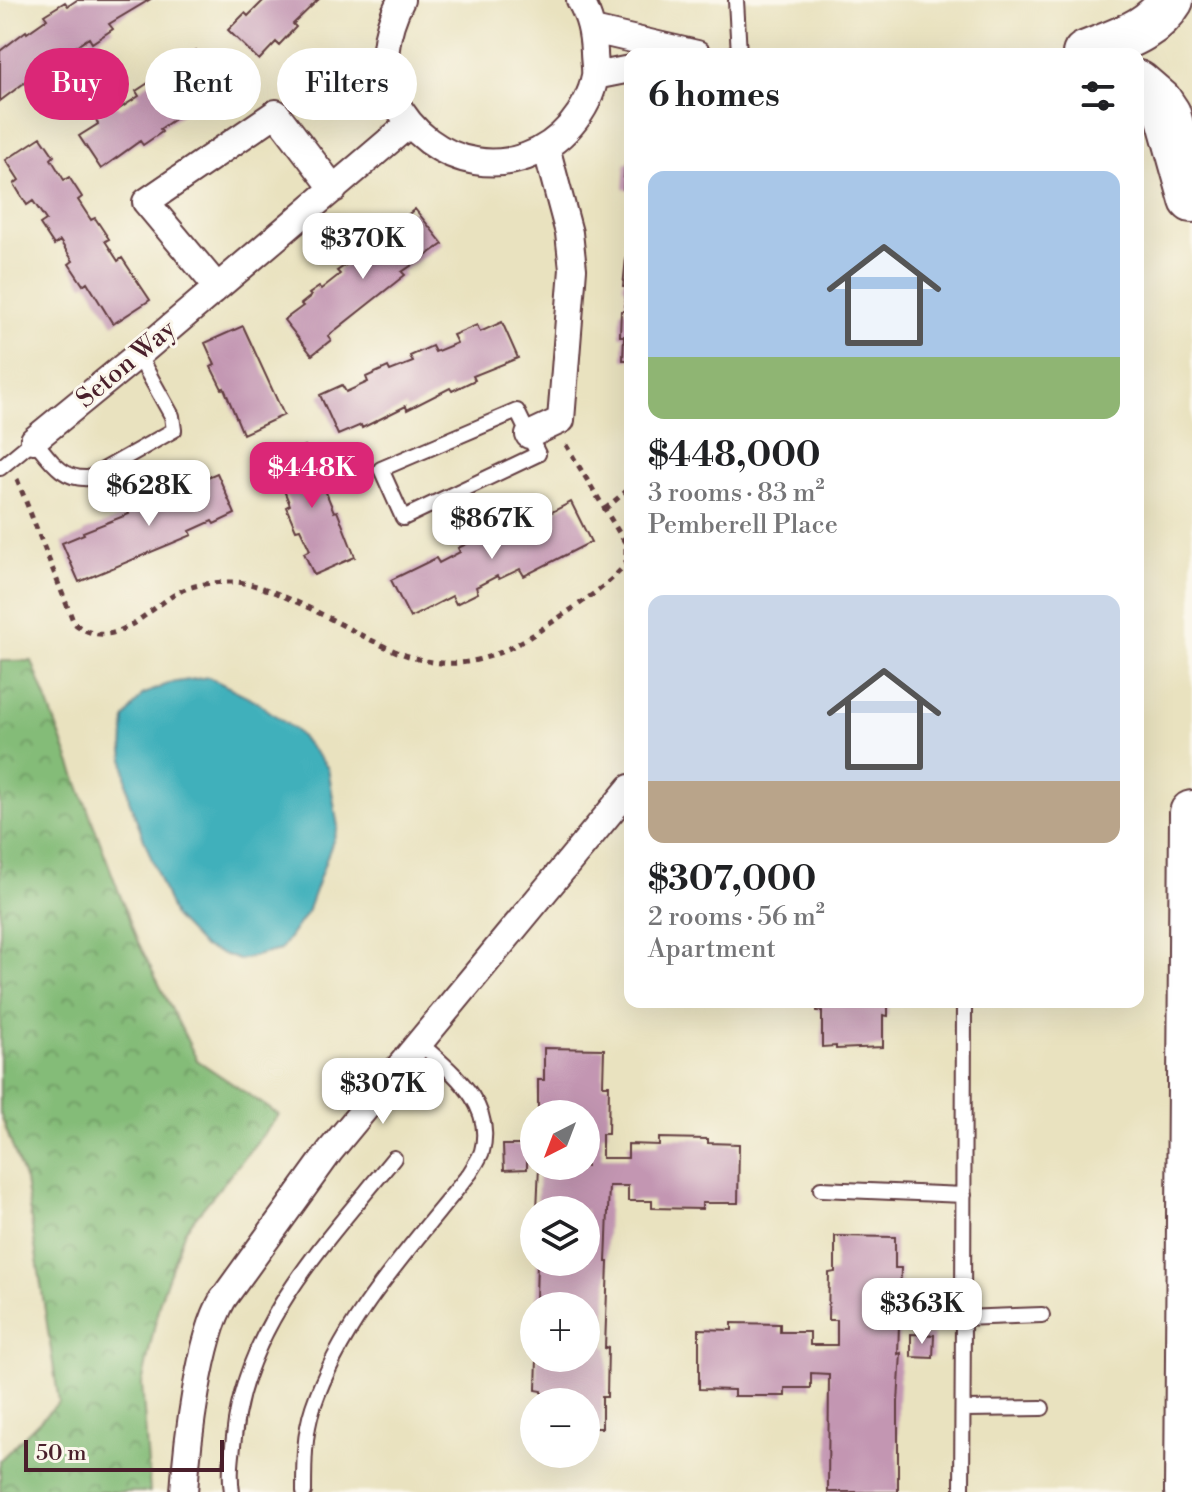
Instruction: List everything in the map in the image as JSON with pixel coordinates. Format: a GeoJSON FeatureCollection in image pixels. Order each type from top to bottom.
{"type":"FeatureCollection","features":[{"type":"Feature","properties":{"kind":"highway"},"geometry":{"type":"LineString","coordinates":[[1099,48],[1142,30],[1161,14],[1171,0]]}},
{"type":"Feature","properties":{"kind":"highway"},"geometry":{"type":"LineString","coordinates":[[1144,88],[1168,114],[1192,200]]}},
{"type":"Feature","properties":{"kind":"highway"},"geometry":{"type":"LineString","coordinates":[[1187,1492],[1192,813]]}},
{"type":"Feature","properties":{"kind":"street"},"geometry":{"type":"LineString","coordinates":[[401,0],[389,29],[385,59],[392,93],[409,124],[440,149],[473,161],[499,162],[546,147],[577,118],[586,102],[595,76],[593,30],[580,0]]}},
{"type":"Feature","properties":{"kind":"street"},"geometry":{"type":"LineString","coordinates":[[593,30],[671,48]]}},
{"type":"Feature","properties":{"kind":"street"},"geometry":{"type":"LineString","coordinates":[[595,76],[624,70]]}},
{"type":"Feature","properties":{"kind":"street"},"geometry":{"type":"LineString","coordinates":[[217,287],[146,202],[276,113],[334,189]]}},
{"type":"Feature","properties":{"kind":"street","name":"Seton Way"},"geometry":{"type":"LineString","coordinates":[[34,440],[409,124]]}},
{"type":"Feature","properties":{"kind":"street"},"geometry":{"type":"LineString","coordinates":[[529,435],[561,420],[573,269],[569,233],[546,147]]}},
{"type":"Feature","properties":{"kind":"street"},"geometry":{"type":"LineString","coordinates":[[184,1492],[198,1391],[214,1315],[254,1253],[320,1164],[624,795]]}},
{"type":"Feature","properties":{"kind":"lane"},"geometry":{"type":"LineString","coordinates":[[736,0],[739,48]]}},
{"type":"Feature","properties":{"kind":"lane"},"geometry":{"type":"LineString","coordinates":[[5,464],[34,440],[61,472],[76,479],[89,478],[174,430],[172,416],[138,355]]}},
{"type":"Feature","properties":{"kind":"lane"},"geometry":{"type":"LineString","coordinates":[[517,411],[529,435],[538,454],[403,518],[381,469],[517,411]]}},
{"type":"Feature","properties":{"kind":"lane"},"geometry":{"type":"LineString","coordinates":[[962,1492],[964,1008]]}},
{"type":"Feature","properties":{"kind":"lane"},"geometry":{"type":"LineString","coordinates":[[304,1492],[304,1449],[313,1407],[334,1362],[358,1318],[470,1173],[482,1150],[483,1125],[476,1099],[420,1043]]}},
{"type":"Feature","properties":{"kind":"lane"},"geometry":{"type":"LineString","coordinates":[[232,1492],[229,1477],[235,1419],[250,1362],[277,1309],[306,1267],[394,1158]]}},
{"type":"Feature","properties":{"kind":"lane"},"geometry":{"type":"LineString","coordinates":[[821,1189],[964,1195]]}},
{"type":"Feature","properties":{"kind":"lane"},"geometry":{"type":"LineString","coordinates":[[963,1318],[1042,1315]]}},
{"type":"Feature","properties":{"kind":"lane"},"geometry":{"type":"LineString","coordinates":[[964,1409],[1042,1408]]}},
{"type":"Feature","properties":{"kind":"path"},"geometry":{"type":"LineString","coordinates":[[553,423],[624,541]]}},
{"type":"Feature","properties":{"kind":"path"},"geometry":{"type":"LineString","coordinates":[[5,464],[74,623],[87,634],[110,636],[181,591],[201,585],[235,582],[275,592],[404,656],[431,664],[472,663],[516,647],[611,582],[624,566]]}},
{"type":"Feature","properties":{"kind":"path"},"geometry":{"type":"LineString","coordinates":[[605,509],[624,493]]}},
{"type":"Feature","properties":{"kind":"green space"},"geometry":{"type":"Polygon","coordinates":[[[0,661],[32,661],[137,940],[197,1060],[279,1115],[185,1230],[160,1300],[142,1384],[150,1492],[0,1492],[0,1460],[59,1402],[25,1181],[0,1113],[0,661]]]}},
{"type":"Feature","properties":{"kind":"water"},"geometry":{"type":"Polygon","coordinates":[[[208,677],[253,699],[296,731],[328,768],[338,827],[307,912],[280,950],[239,960],[203,947],[174,917],[129,800],[123,750],[125,718],[142,695],[170,683],[208,677]]]}},
{"type":"Feature","properties":{"kind":"building"},"geometry":{"type":"Polygon","coordinates":[[[77,0],[149,0],[109,24],[113,29],[92,43],[89,38],[74,48],[24,48],[24,83],[0,101],[0,51],[47,19],[44,15],[65,2],[68,6],[77,0]]]}},
{"type":"Feature","properties":{"kind":"building"},"geometry":{"type":"Polygon","coordinates":[[[264,0],[318,0],[293,24],[296,27],[279,45],[276,42],[261,58],[261,48],[247,48],[228,30],[245,13],[248,16],[264,0]]]}},
{"type":"Feature","properties":{"kind":"building"},"geometry":{"type":"Polygon","coordinates":[[[145,85],[145,120],[173,120],[143,145],[140,141],[101,169],[79,136],[98,124],[96,120],[129,120],[129,102],[139,96],[136,91],[145,85]]]}},
{"type":"Feature","properties":{"kind":"building"},"geometry":{"type":"Polygon","coordinates":[[[41,137],[54,156],[51,159],[64,180],[69,177],[82,197],[78,200],[109,239],[105,241],[118,261],[122,258],[150,300],[113,324],[87,282],[83,285],[69,264],[73,261],[60,241],[54,245],[40,224],[46,220],[33,201],[27,205],[14,184],[19,180],[6,160],[41,137]]]}},
{"type":"Feature","properties":{"kind":"building"},"geometry":{"type":"Polygon","coordinates":[[[415,209],[443,244],[402,272],[405,275],[328,336],[331,340],[312,355],[284,320],[303,306],[301,304],[311,296],[309,294],[340,274],[337,271],[377,244],[375,241],[415,209]]]}},
{"type":"Feature","properties":{"kind":"building"},"geometry":{"type":"Polygon","coordinates":[[[621,311],[624,311],[624,336],[620,336],[621,311]]]}},
{"type":"Feature","properties":{"kind":"building"},"geometry":{"type":"Polygon","coordinates":[[[502,322],[518,358],[473,376],[475,380],[452,391],[450,388],[407,410],[406,406],[362,428],[361,425],[338,435],[320,395],[342,385],[346,392],[368,382],[366,377],[388,367],[390,371],[413,362],[410,356],[432,346],[435,352],[457,343],[453,335],[477,325],[480,332],[502,322]]]}},
{"type":"Feature","properties":{"kind":"building"},"geometry":{"type":"Polygon","coordinates":[[[243,326],[284,415],[243,434],[224,388],[211,367],[215,365],[205,343],[243,326]]]}},
{"type":"Feature","properties":{"kind":"building"},"geometry":{"type":"Polygon","coordinates":[[[305,446],[315,469],[319,467],[329,489],[325,490],[355,557],[314,575],[304,553],[310,550],[300,529],[296,530],[286,507],[290,505],[281,483],[276,486],[266,463],[305,446]]]}},
{"type":"Feature","properties":{"kind":"building"},"geometry":{"type":"Polygon","coordinates":[[[217,473],[235,514],[214,524],[212,521],[190,531],[192,535],[79,582],[62,543],[217,473]]]}},
{"type":"Feature","properties":{"kind":"building"},"geometry":{"type":"Polygon","coordinates":[[[571,502],[591,542],[524,576],[520,569],[499,579],[497,576],[476,587],[478,593],[456,604],[452,596],[410,618],[391,580],[436,558],[439,563],[460,552],[458,548],[481,537],[482,540],[503,530],[506,536],[571,502]]]}},
{"type":"Feature","properties":{"kind":"building"},"geometry":{"type":"Polygon","coordinates":[[[817,1008],[888,1008],[888,1016],[883,1015],[883,1047],[822,1047],[822,1011],[817,1011],[817,1008]]]}},
{"type":"Feature","properties":{"kind":"building"},"geometry":{"type":"Polygon","coordinates":[[[544,1048],[604,1049],[603,1085],[609,1085],[608,1134],[602,1134],[602,1158],[628,1158],[628,1144],[659,1145],[659,1138],[708,1139],[708,1143],[739,1144],[738,1203],[702,1203],[702,1209],[652,1208],[652,1201],[628,1201],[628,1186],[609,1186],[605,1348],[608,1347],[607,1397],[602,1397],[602,1428],[600,1388],[536,1388],[537,1372],[600,1372],[600,1292],[536,1292],[537,1276],[600,1276],[600,1196],[538,1196],[538,1180],[600,1180],[600,1100],[538,1100],[538,1080],[544,1080],[544,1048]]]}},
{"type":"Feature","properties":{"kind":"building"},"geometry":{"type":"Polygon","coordinates":[[[503,1145],[520,1145],[520,1169],[504,1170],[503,1145]]]}},
{"type":"Feature","properties":{"kind":"building"},"geometry":{"type":"Polygon","coordinates":[[[835,1236],[895,1237],[895,1268],[901,1268],[898,1492],[828,1492],[829,1374],[811,1373],[811,1388],[785,1388],[785,1396],[734,1396],[734,1390],[699,1389],[699,1329],[732,1330],[732,1323],[780,1324],[780,1332],[810,1332],[810,1345],[837,1345],[837,1320],[828,1320],[829,1273],[835,1272],[835,1236]]]}},
{"type":"Feature","properties":{"kind":"building"},"geometry":{"type":"Polygon","coordinates":[[[911,1334],[934,1335],[933,1358],[911,1357],[911,1334]]]}}]}
